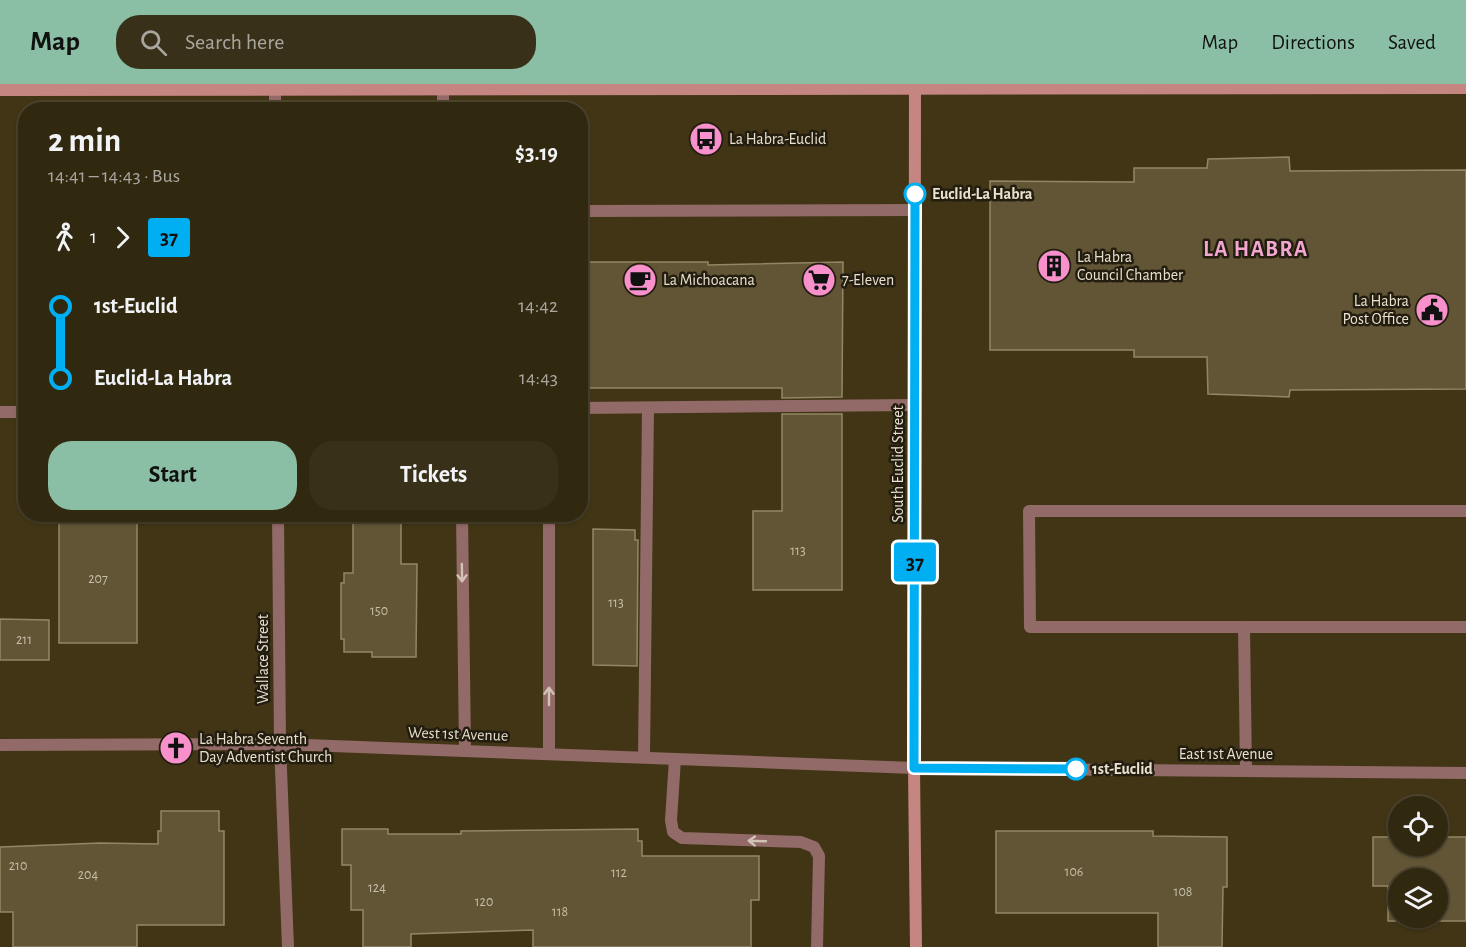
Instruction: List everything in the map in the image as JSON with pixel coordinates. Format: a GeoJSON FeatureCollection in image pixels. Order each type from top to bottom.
{"type":"FeatureCollection","features":[{"type":"Feature","properties":{"kind":"main road"},"geometry":{"type":"LineString","coordinates":[[0,90],[29,87],[443,90],[915,87],[1466,88]]}},
{"type":"Feature","properties":{"kind":"main road","name":"South Euclid Street"},"geometry":{"type":"LineString","coordinates":[[915,87],[916,947]]}},
{"type":"Feature","properties":{"kind":"street"},"geometry":{"type":"LineString","coordinates":[[443,90],[443,102]]}},
{"type":"Feature","properties":{"kind":"street"},"geometry":{"type":"LineString","coordinates":[[588,211],[915,210]]}},
{"type":"Feature","properties":{"kind":"street"},"geometry":{"type":"LineString","coordinates":[[588,408],[915,405]]}},
{"type":"Feature","properties":{"kind":"street"},"geometry":{"type":"LineString","coordinates":[[644,757],[648,408]]}},
{"type":"Feature","properties":{"kind":"street"},"geometry":{"type":"LineString","coordinates":[[0,412],[18,412]]}},
{"type":"Feature","properties":{"kind":"street"},"geometry":{"type":"LineString","coordinates":[[1466,511],[1029,511],[1030,627],[1466,627]]}},
{"type":"Feature","properties":{"kind":"street","name":"Wallace Street"},"geometry":{"type":"LineString","coordinates":[[278,522],[280,744],[288,947]]}},
{"type":"Feature","properties":{"kind":"street"},"geometry":{"type":"LineString","coordinates":[[462,522],[465,751]]}},
{"type":"Feature","properties":{"kind":"street"},"geometry":{"type":"LineString","coordinates":[[549,522],[549,754]]}},
{"type":"Feature","properties":{"kind":"street"},"geometry":{"type":"LineString","coordinates":[[1244,628],[1246,770]]}},
{"type":"Feature","properties":{"kind":"street","name":"West 1st Avenue"},"geometry":{"type":"LineString","coordinates":[[0,745],[280,744],[914,768]]}},
{"type":"Feature","properties":{"kind":"street"},"geometry":{"type":"LineString","coordinates":[[675,759],[671,820],[673,832],[682,838],[801,842],[814,847],[819,856],[817,947]]}},
{"type":"Feature","properties":{"kind":"street","name":"East 1st Avenue"},"geometry":{"type":"LineString","coordinates":[[914,768],[1466,772]]}},
{"type":"Feature","properties":{"kind":"building"},"geometry":{"type":"Polygon","coordinates":[[[1289,157],[1290,171],[1466,170],[1466,389],[1290,390],[1289,397],[1208,394],[1207,357],[1134,357],[1134,350],[990,350],[990,181],[1134,182],[1134,168],[1207,168],[1208,159],[1289,157]]]}},
{"type":"Feature","properties":{"kind":"building"},"geometry":{"type":"Polygon","coordinates":[[[588,262],[708,262],[708,265],[843,262],[842,397],[782,398],[782,388],[588,388],[588,262]]]}},
{"type":"Feature","properties":{"kind":"building"},"geometry":{"type":"Polygon","coordinates":[[[782,414],[842,414],[842,590],[753,590],[753,511],[782,511],[782,414]]]}},
{"type":"Feature","properties":{"kind":"building"},"geometry":{"type":"Polygon","coordinates":[[[59,522],[137,522],[137,643],[59,643],[59,522]]]}},
{"type":"Feature","properties":{"kind":"building"},"geometry":{"type":"Polygon","coordinates":[[[353,522],[401,522],[401,564],[417,564],[416,657],[372,657],[372,652],[344,652],[344,639],[341,639],[341,583],[344,583],[344,573],[353,573],[353,522]]]}},
{"type":"Feature","properties":{"kind":"building"},"geometry":{"type":"Polygon","coordinates":[[[593,529],[635,530],[635,540],[638,540],[637,666],[593,665],[593,529]]]}},
{"type":"Feature","properties":{"kind":"building"},"geometry":{"type":"Polygon","coordinates":[[[0,619],[49,620],[49,660],[0,660],[0,619]]]}},
{"type":"Feature","properties":{"kind":"building"},"geometry":{"type":"Polygon","coordinates":[[[161,811],[219,811],[219,831],[224,831],[224,925],[137,925],[137,947],[13,947],[13,912],[0,912],[0,847],[100,843],[158,844],[158,831],[161,831],[161,811]]]}},
{"type":"Feature","properties":{"kind":"building"},"geometry":{"type":"Polygon","coordinates":[[[342,829],[388,829],[388,834],[461,834],[461,831],[638,829],[638,841],[642,841],[642,856],[759,856],[759,900],[751,900],[751,947],[533,947],[533,930],[411,934],[411,947],[363,947],[363,910],[351,910],[351,865],[342,865],[342,829]]]}},
{"type":"Feature","properties":{"kind":"building"},"geometry":{"type":"Polygon","coordinates":[[[996,831],[1153,831],[1153,836],[1227,837],[1227,887],[1223,887],[1222,947],[1158,947],[1158,913],[996,913],[996,831]]]}},
{"type":"Feature","properties":{"kind":"building"},"geometry":{"type":"Polygon","coordinates":[[[1373,837],[1388,837],[1388,856],[1448,856],[1448,837],[1466,837],[1466,921],[1448,921],[1448,868],[1388,868],[1388,886],[1373,886],[1373,837]]]}},
{"type":"Feature","properties":{"kind":"bus line","name":"37"},"geometry":{"type":"LineString","coordinates":[[915,194],[914,768],[1076,769]]}},
{"type":"Feature","properties":{"kind":"place","name":"La Habra-Euclid"},"geometry":{"type":"Point","coordinates":[706,139]}},
{"type":"Feature","properties":{"kind":"place","name":"Euclid-La Habra"},"geometry":{"type":"Point","coordinates":[915,194]}},
{"type":"Feature","properties":{"kind":"place","name":"La Habra Council Chamber"},"geometry":{"type":"Point","coordinates":[1054,266]}},
{"type":"Feature","properties":{"kind":"place","name":"La Michoacana"},"geometry":{"type":"Point","coordinates":[640,280]}},
{"type":"Feature","properties":{"kind":"place","name":"7-Eleven"},"geometry":{"type":"Point","coordinates":[819,280]}},
{"type":"Feature","properties":{"kind":"place","name":"La Habra Post Office"},"geometry":{"type":"Point","coordinates":[1432,310]}},
{"type":"Feature","properties":{"kind":"place","name":"La Habra Seventh Day Adventist Church"},"geometry":{"type":"Point","coordinates":[176,748]}},
{"type":"Feature","properties":{"kind":"place","name":"1st-Euclid"},"geometry":{"type":"Point","coordinates":[1076,769]}},
{"type":"Feature","properties":{"kind":"district","name":"LA HABRA"},"geometry":{"type":"Point","coordinates":[1256,249]}}]}
